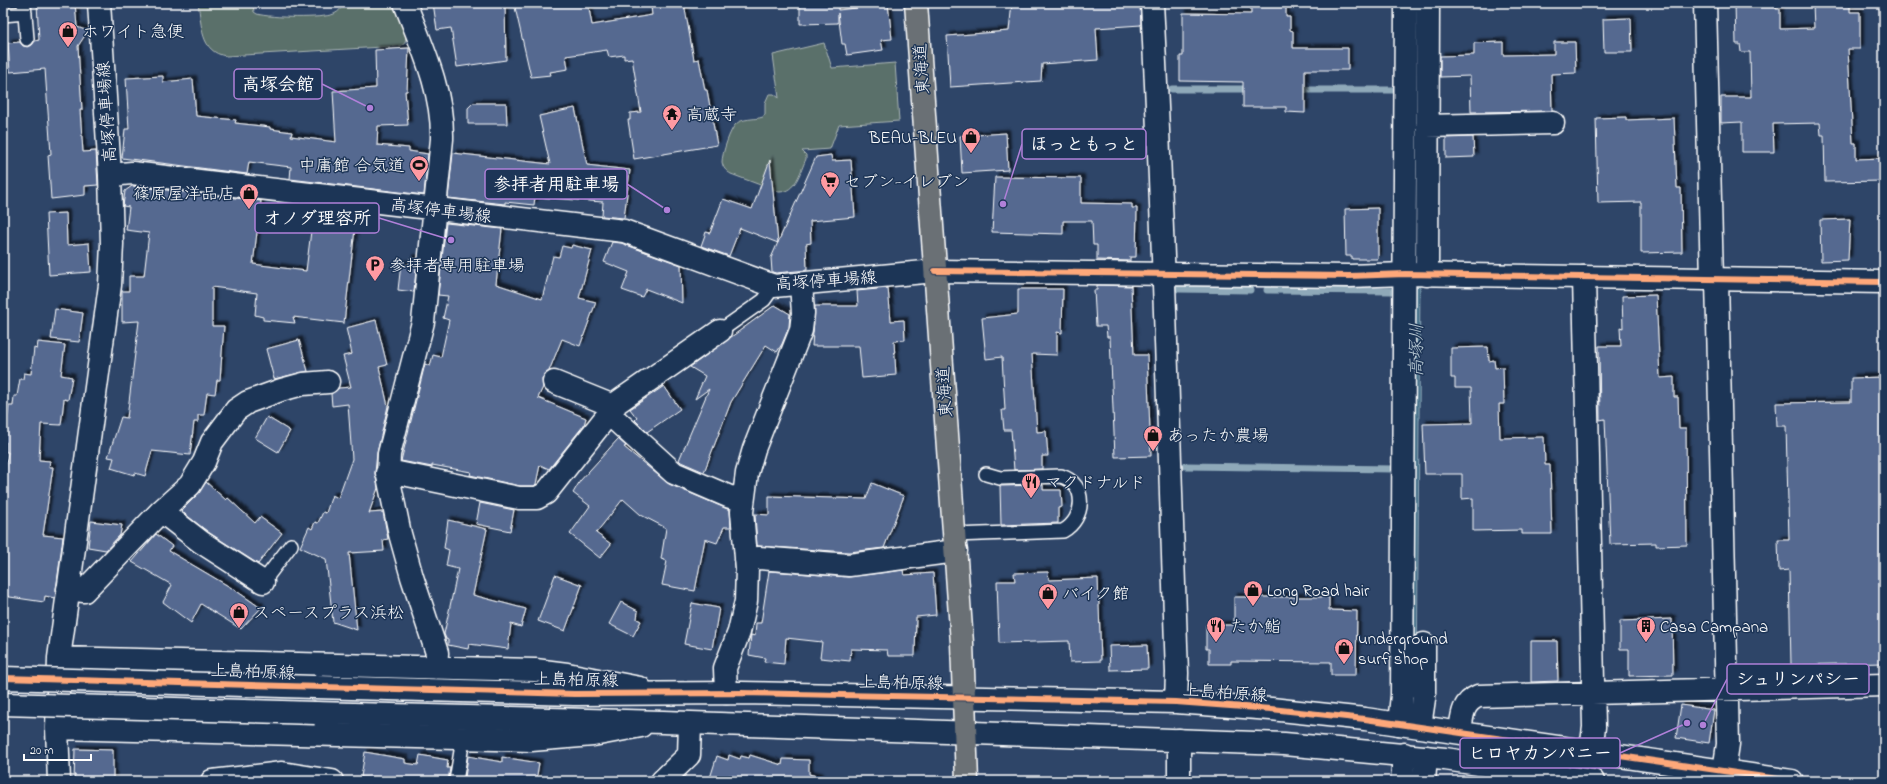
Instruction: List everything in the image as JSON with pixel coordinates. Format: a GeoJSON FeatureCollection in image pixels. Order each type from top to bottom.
{"type":"FeatureCollection","features":[{"type":"Feature","properties":{"kind":"highway","name":"東海道"},"geometry":{"type":"LineString","coordinates":[[916,3],[955,543],[964,697],[967,781]]}},
{"type":"Feature","properties":{"kind":"street","name":"高塚停車場線"},"geometry":{"type":"LineString","coordinates":[[98,3],[110,175],[132,173],[624,231],[774,286],[935,271],[1349,276],[1416,275],[1884,282]]}},
{"type":"Feature","properties":{"kind":"street"},"geometry":{"type":"LineString","coordinates":[[405,3],[430,67],[440,112],[442,139],[423,322],[389,454],[388,473],[412,577],[436,653],[436,668]]}},
{"type":"Feature","properties":{"kind":"street"},"geometry":{"type":"LineString","coordinates":[[1152,3],[1177,674],[1176,702]]}},
{"type":"Feature","properties":{"kind":"street"},"geometry":{"type":"LineString","coordinates":[[1406,3],[1416,275]]}},
{"type":"Feature","properties":{"kind":"street"},"geometry":{"type":"LineString","coordinates":[[1409,725],[1402,695],[1416,275],[1428,126],[1428,3]]}},
{"type":"Feature","properties":{"kind":"street"},"geometry":{"type":"LineString","coordinates":[[1705,3],[1727,689],[1728,744],[1724,771]]}},
{"type":"Feature","properties":{"kind":"street"},"geometry":{"type":"LineString","coordinates":[[1428,126],[1553,123]]}},
{"type":"Feature","properties":{"kind":"street"},"geometry":{"type":"LineString","coordinates":[[59,781],[57,728],[59,658],[111,278],[112,244],[110,175]]}},
{"type":"Feature","properties":{"kind":"street"},"geometry":{"type":"LineString","coordinates":[[1584,277],[1594,692],[1594,726],[1591,751]]}},
{"type":"Feature","properties":{"kind":"street"},"geometry":{"type":"LineString","coordinates":[[726,693],[725,668],[740,632],[746,601],[746,559],[742,526],[743,498],[747,473],[754,448],[801,330],[803,313],[801,284]]}},
{"type":"Feature","properties":{"kind":"street"},"geometry":{"type":"LineString","coordinates":[[388,473],[398,473],[519,498],[537,498],[552,487],[610,411],[628,394],[720,331]]}},
{"type":"Feature","properties":{"kind":"street"},"geometry":{"type":"LineString","coordinates":[[68,589],[84,592],[161,511],[190,485],[204,462],[212,442],[242,406],[295,386],[328,382]]}},
{"type":"Feature","properties":{"kind":"street"},"geometry":{"type":"LineString","coordinates":[[554,382],[606,402],[610,411],[674,473],[730,497],[743,498]]}},
{"type":"Feature","properties":{"kind":"street"},"geometry":{"type":"LineString","coordinates":[[161,511],[201,542],[263,582]]}},
{"type":"Feature","properties":{"kind":"street"},"geometry":{"type":"LineString","coordinates":[[746,559],[759,558],[849,565],[955,543]]}},
{"type":"Feature","properties":{"kind":"street"},"geometry":{"type":"LineString","coordinates":[[1409,725],[1424,699],[1424,644]]}},
{"type":"Feature","properties":{"kind":"street"},"geometry":{"type":"LineString","coordinates":[[59,658],[542,671],[567,674],[664,693]]}},
{"type":"Feature","properties":{"kind":"street","name":"上島柏原線"},"geometry":{"type":"LineString","coordinates":[[3,678],[574,694],[726,693],[1176,702],[1287,710],[1409,725],[1792,781]]}},
{"type":"Feature","properties":{"kind":"street"},"geometry":{"type":"LineString","coordinates":[[1460,732],[1465,705],[1470,699],[1478,696],[1884,685]]}},
{"type":"Feature","properties":{"kind":"street"},"geometry":{"type":"LineString","coordinates":[[3,704],[663,722],[1284,744],[1404,754],[1593,781]]}},
{"type":"Feature","properties":{"kind":"street"},"geometry":{"type":"LineString","coordinates":[[57,728],[531,740],[593,735],[663,722]]}},
{"type":"Feature","properties":{"kind":"street"},"geometry":{"type":"LineString","coordinates":[[662,781],[689,755],[690,724]]}},
{"type":"Feature","properties":{"kind":"street"},"geometry":{"type":"LineString","coordinates":[[1179,740],[1179,781]]}},
{"type":"Feature","properties":{"kind":"street"},"geometry":{"type":"LineString","coordinates":[[1402,781],[1404,754]]}},
{"type":"Feature","properties":{"kind":"street"},"geometry":{"type":"LineString","coordinates":[[1424,781],[1426,757]]}},
{"type":"Feature","properties":{"kind":"street"},"geometry":{"type":"LineString","coordinates":[[212,781],[282,773],[332,781]]}},
{"type":"Feature","properties":{"kind":"lane"},"geometry":{"type":"LineString","coordinates":[[3,15],[25,8],[27,39]]}},
{"type":"Feature","properties":{"kind":"lane"},"geometry":{"type":"LineString","coordinates":[[720,331],[764,300],[774,286]]}},
{"type":"Feature","properties":{"kind":"lane"},"geometry":{"type":"LineString","coordinates":[[955,543],[1063,531],[1071,527],[1077,520],[1080,511],[1079,492],[1076,484],[1069,478],[1061,476],[1000,478],[986,474]]}},
{"type":"Feature","properties":{"kind":"lane"},"geometry":{"type":"LineString","coordinates":[[263,582],[290,545]]}},
{"type":"Feature","properties":{"kind":"lane"},"geometry":{"type":"LineString","coordinates":[[456,781],[463,739]]}},
{"type":"Feature","properties":{"kind":"green space"},"geometry":{"type":"Polygon","coordinates":[[[198,3],[253,3],[254,12],[257,14],[273,16],[319,17],[334,14],[339,11],[345,3],[394,3],[404,23],[406,39],[404,44],[400,46],[226,56],[211,49],[207,43],[202,28],[198,3]]]}},
{"type":"Feature","properties":{"kind":"green space"},"geometry":{"type":"Polygon","coordinates":[[[824,43],[832,68],[895,63],[899,121],[839,125],[830,149],[802,151],[806,155],[806,159],[797,180],[790,189],[785,191],[779,192],[728,172],[723,166],[722,158],[731,131],[736,124],[741,121],[763,117],[765,114],[765,103],[769,94],[774,94],[779,98],[773,55],[824,43]]]}},
{"type":"Feature","properties":{"kind":"water","name":"高塚川"},"geometry":{"type":"Polygon","coordinates":[[[1415,3],[1422,3],[1417,697],[1411,696],[1415,3]]]}},
{"type":"Feature","properties":{"kind":"building"},"geometry":{"type":"Polygon","coordinates":[[[37,3],[75,3],[77,27],[88,31],[78,46],[82,110],[80,110],[83,152],[96,151],[98,185],[85,186],[85,195],[51,199],[48,155],[51,154],[45,69],[10,72],[8,43],[20,42],[23,46],[28,47],[35,41],[39,40],[37,3]]]}},
{"type":"Feature","properties":{"kind":"building"},"geometry":{"type":"Polygon","coordinates":[[[433,3],[505,3],[506,60],[457,67],[451,28],[437,30],[433,3]]]}},
{"type":"Feature","properties":{"kind":"building"},"geometry":{"type":"Polygon","coordinates":[[[514,3],[588,3],[592,25],[652,15],[651,6],[684,3],[694,60],[699,59],[705,90],[707,90],[717,145],[634,159],[628,120],[630,120],[630,113],[641,112],[632,58],[624,59],[624,55],[609,57],[607,50],[566,56],[568,69],[550,72],[551,75],[531,77],[514,3]]]}},
{"type":"Feature","properties":{"kind":"building"},"geometry":{"type":"Polygon","coordinates":[[[800,3],[838,3],[838,10],[888,4],[892,39],[881,40],[883,50],[847,55],[845,44],[842,44],[838,13],[838,23],[800,24],[800,3]]]}},
{"type":"Feature","properties":{"kind":"building"},"geometry":{"type":"Polygon","coordinates":[[[1012,3],[1140,3],[1141,25],[1096,28],[1098,60],[1042,64],[1041,81],[950,87],[947,36],[1009,31],[1012,3]]]}},
{"type":"Feature","properties":{"kind":"building"},"geometry":{"type":"Polygon","coordinates":[[[1251,3],[1286,3],[1286,17],[1290,17],[1290,30],[1293,31],[1293,48],[1348,48],[1348,70],[1305,70],[1305,113],[1286,112],[1286,107],[1243,107],[1243,82],[1180,81],[1180,56],[1183,56],[1183,13],[1251,14],[1251,3]]]}},
{"type":"Feature","properties":{"kind":"building"},"geometry":{"type":"Polygon","coordinates":[[[1735,3],[1776,3],[1776,9],[1780,9],[1780,29],[1814,28],[1813,4],[1850,3],[1850,12],[1860,12],[1860,49],[1848,49],[1853,143],[1856,143],[1856,159],[1884,158],[1884,181],[1825,182],[1824,135],[1821,135],[1820,123],[1773,124],[1774,152],[1742,152],[1742,122],[1721,123],[1721,97],[1751,97],[1750,52],[1741,52],[1740,44],[1736,44],[1735,3]]]}},
{"type":"Feature","properties":{"kind":"building"},"geometry":{"type":"Polygon","coordinates":[[[1631,18],[1632,52],[1604,52],[1603,19],[1631,18]]]}},
{"type":"Feature","properties":{"kind":"building"},"geometry":{"type":"Polygon","coordinates":[[[1503,42],[1503,55],[1505,55],[1554,54],[1554,42],[1575,42],[1576,73],[1551,74],[1552,111],[1471,112],[1470,76],[1440,77],[1440,56],[1474,55],[1474,43],[1503,42]]]}},
{"type":"Feature","properties":{"kind":"building"},"geometry":{"type":"Polygon","coordinates":[[[409,48],[407,91],[405,91],[408,125],[378,126],[377,145],[409,148],[409,151],[428,154],[424,195],[290,179],[291,167],[249,162],[247,174],[122,158],[125,129],[129,129],[126,78],[163,76],[163,82],[193,79],[196,116],[236,120],[235,123],[270,127],[270,129],[292,132],[291,136],[336,142],[333,91],[376,88],[375,50],[409,48]]]}},
{"type":"Feature","properties":{"kind":"building"},"geometry":{"type":"Polygon","coordinates":[[[473,103],[506,103],[507,124],[468,124],[468,108],[473,103]]]}},
{"type":"Feature","properties":{"kind":"building"},"geometry":{"type":"Polygon","coordinates":[[[575,108],[587,165],[630,170],[624,218],[602,216],[603,202],[535,197],[534,205],[505,202],[505,204],[448,198],[453,153],[550,164],[539,116],[575,108]]]}},
{"type":"Feature","properties":{"kind":"building"},"geometry":{"type":"Polygon","coordinates":[[[1626,117],[1626,120],[1674,118],[1677,188],[1681,188],[1682,252],[1641,253],[1641,202],[1598,203],[1596,118],[1626,117]]]}},
{"type":"Feature","properties":{"kind":"building"},"geometry":{"type":"Polygon","coordinates":[[[1006,133],[1008,170],[962,173],[960,136],[1006,133]]]}},
{"type":"Feature","properties":{"kind":"building"},"geometry":{"type":"Polygon","coordinates":[[[1473,137],[1474,157],[1446,158],[1446,138],[1473,137]]]}},
{"type":"Feature","properties":{"kind":"building"},"geometry":{"type":"Polygon","coordinates":[[[831,155],[832,161],[851,160],[855,217],[810,221],[811,243],[806,244],[807,270],[776,273],[772,272],[771,258],[816,157],[831,155]]]}},
{"type":"Feature","properties":{"kind":"building"},"geometry":{"type":"Polygon","coordinates":[[[770,160],[778,243],[740,228],[729,256],[701,246],[706,232],[710,233],[723,199],[752,209],[770,160]]]}},
{"type":"Feature","properties":{"kind":"building"},"geometry":{"type":"Polygon","coordinates":[[[995,177],[1081,178],[1081,203],[1132,204],[1132,208],[1137,208],[1136,257],[1130,257],[1130,261],[1097,260],[1097,245],[1093,245],[1092,221],[1063,221],[1063,234],[992,232],[995,177]]]}},
{"type":"Feature","properties":{"kind":"building"},"geometry":{"type":"Polygon","coordinates":[[[132,186],[261,201],[253,264],[306,271],[314,207],[357,212],[344,323],[293,317],[295,323],[263,320],[263,317],[255,315],[257,293],[212,287],[212,326],[224,326],[220,380],[217,380],[215,394],[207,393],[204,415],[198,415],[198,422],[194,422],[190,455],[152,451],[145,476],[135,473],[134,475],[111,468],[114,458],[108,457],[121,417],[127,418],[139,321],[122,322],[122,291],[129,291],[129,276],[144,276],[149,233],[126,230],[129,207],[123,206],[125,191],[132,186]]]}},
{"type":"Feature","properties":{"kind":"building"},"geometry":{"type":"Polygon","coordinates":[[[1378,208],[1378,259],[1352,259],[1352,256],[1346,256],[1345,209],[1378,208]]]}},
{"type":"Feature","properties":{"kind":"building"},"geometry":{"type":"Polygon","coordinates":[[[66,213],[67,245],[89,243],[91,272],[49,275],[46,214],[66,213]]]}},
{"type":"Feature","properties":{"kind":"building"},"geometry":{"type":"Polygon","coordinates":[[[1850,219],[1848,260],[1821,261],[1820,220],[1850,219]]]}},
{"type":"Feature","properties":{"kind":"building"},"geometry":{"type":"Polygon","coordinates":[[[446,223],[502,229],[496,284],[542,299],[553,256],[559,257],[562,246],[571,248],[572,245],[592,250],[579,298],[596,302],[580,346],[562,339],[549,371],[542,378],[543,387],[538,398],[586,418],[584,425],[549,469],[540,465],[536,484],[534,486],[520,486],[470,475],[471,472],[401,461],[425,364],[430,366],[433,355],[441,357],[449,320],[443,318],[448,296],[438,295],[446,223]]]}},
{"type":"Feature","properties":{"kind":"building"},"geometry":{"type":"Polygon","coordinates":[[[612,242],[621,243],[681,265],[682,303],[646,289],[642,297],[622,290],[629,272],[604,262],[612,242]]]}},
{"type":"Feature","properties":{"kind":"building"},"geometry":{"type":"Polygon","coordinates":[[[410,258],[417,259],[414,292],[398,290],[401,264],[409,265],[410,258]]]}},
{"type":"Feature","properties":{"kind":"building"},"geometry":{"type":"Polygon","coordinates":[[[1097,285],[1131,286],[1134,355],[1147,355],[1151,456],[1115,457],[1110,337],[1107,337],[1106,326],[1096,326],[1094,290],[1097,290],[1097,285]]]}},
{"type":"Feature","properties":{"kind":"building"},"geometry":{"type":"Polygon","coordinates":[[[888,288],[891,321],[904,320],[905,340],[894,341],[896,375],[862,378],[859,346],[812,346],[815,306],[858,306],[857,291],[888,288]]]}},
{"type":"Feature","properties":{"kind":"building"},"geometry":{"type":"Polygon","coordinates":[[[1018,289],[1063,289],[1062,333],[1057,332],[1057,355],[1032,354],[1037,432],[1046,431],[1048,456],[1042,456],[1042,469],[1014,470],[1011,430],[1004,430],[1002,410],[1005,410],[1002,357],[986,359],[982,318],[1018,314],[1018,289]]]}},
{"type":"Feature","properties":{"kind":"building"},"geometry":{"type":"Polygon","coordinates":[[[1656,295],[1660,378],[1674,377],[1674,397],[1678,397],[1679,428],[1686,428],[1687,545],[1656,546],[1656,543],[1610,544],[1605,419],[1600,420],[1599,346],[1621,346],[1620,327],[1623,328],[1622,296],[1656,295]]]}},
{"type":"Feature","properties":{"kind":"building"},"geometry":{"type":"Polygon","coordinates":[[[775,305],[790,314],[789,327],[782,344],[777,352],[766,345],[731,402],[704,472],[681,462],[679,460],[709,389],[695,399],[705,376],[690,367],[775,305]]]}},
{"type":"Feature","properties":{"kind":"building"},"geometry":{"type":"Polygon","coordinates":[[[55,309],[83,313],[79,342],[51,339],[55,309]]]}},
{"type":"Feature","properties":{"kind":"building"},"geometry":{"type":"Polygon","coordinates":[[[376,320],[387,365],[379,367],[388,406],[377,453],[375,473],[378,488],[369,513],[383,512],[388,539],[383,540],[384,551],[349,553],[357,630],[333,622],[326,559],[300,547],[309,527],[312,529],[315,522],[318,523],[323,512],[326,513],[332,495],[338,498],[352,459],[348,404],[332,406],[331,394],[339,388],[351,387],[343,356],[352,354],[346,328],[376,320]]]}},
{"type":"Feature","properties":{"kind":"building"},"geometry":{"type":"Polygon","coordinates":[[[299,340],[308,371],[274,379],[266,349],[299,340]]]}},
{"type":"Feature","properties":{"kind":"building"},"geometry":{"type":"Polygon","coordinates":[[[38,342],[65,345],[61,375],[72,377],[68,400],[64,399],[61,425],[41,424],[39,460],[50,461],[49,467],[53,467],[43,535],[63,537],[55,598],[45,596],[44,602],[3,596],[3,486],[8,452],[6,452],[6,442],[4,442],[9,406],[13,406],[14,396],[17,396],[20,379],[23,379],[24,373],[31,374],[34,348],[37,349],[38,342]]]}},
{"type":"Feature","properties":{"kind":"building"},"geometry":{"type":"Polygon","coordinates":[[[1488,347],[1489,361],[1494,360],[1495,368],[1503,367],[1504,404],[1499,404],[1500,438],[1544,437],[1545,465],[1550,465],[1552,534],[1522,534],[1522,530],[1473,531],[1473,498],[1462,499],[1462,474],[1425,474],[1423,424],[1472,423],[1471,388],[1455,388],[1455,378],[1451,378],[1451,348],[1488,347]]]}},
{"type":"Feature","properties":{"kind":"building"},"geometry":{"type":"Polygon","coordinates":[[[1884,377],[1884,663],[1791,665],[1789,570],[1779,571],[1778,540],[1789,540],[1786,426],[1777,426],[1776,403],[1851,402],[1851,378],[1884,377]]]}},
{"type":"Feature","properties":{"kind":"building"},"geometry":{"type":"Polygon","coordinates":[[[664,386],[680,409],[647,432],[635,420],[637,418],[630,409],[664,386]]]}},
{"type":"Feature","properties":{"kind":"building"},"geometry":{"type":"Polygon","coordinates":[[[267,417],[290,431],[278,452],[255,438],[267,417]]]}},
{"type":"Feature","properties":{"kind":"building"},"geometry":{"type":"Polygon","coordinates":[[[618,439],[626,446],[624,447],[669,484],[730,510],[731,527],[724,527],[717,543],[705,539],[695,591],[662,585],[667,561],[661,559],[666,528],[641,515],[623,499],[596,533],[611,544],[600,558],[570,534],[590,506],[573,493],[580,481],[618,439]]]}},
{"type":"Feature","properties":{"kind":"building"},"geometry":{"type":"Polygon","coordinates":[[[206,482],[226,500],[228,498],[255,523],[260,517],[282,533],[258,564],[208,532],[181,511],[198,494],[206,482]]]}},
{"type":"Feature","properties":{"kind":"building"},"geometry":{"type":"Polygon","coordinates":[[[872,483],[904,496],[884,548],[849,552],[757,546],[755,514],[769,515],[769,496],[866,499],[872,483]]]}},
{"type":"Feature","properties":{"kind":"building","name":"マクドナルド"},"geometry":{"type":"Polygon","coordinates":[[[1043,485],[1043,490],[1061,490],[1062,507],[1058,508],[1058,523],[1001,525],[1000,486],[1043,485]]]}},
{"type":"Feature","properties":{"kind":"building"},"geometry":{"type":"Polygon","coordinates":[[[480,503],[514,510],[510,531],[476,524],[480,503]]]}},
{"type":"Feature","properties":{"kind":"building"},"geometry":{"type":"Polygon","coordinates":[[[448,520],[487,529],[473,595],[526,609],[521,627],[511,624],[508,649],[469,644],[468,649],[448,645],[448,640],[444,634],[458,569],[446,566],[449,550],[444,548],[448,520]]]}},
{"type":"Feature","properties":{"kind":"building"},"geometry":{"type":"Polygon","coordinates":[[[91,521],[122,525],[120,535],[106,550],[88,547],[91,521]]]}},
{"type":"Feature","properties":{"kind":"building"},"geometry":{"type":"Polygon","coordinates":[[[156,534],[172,546],[169,551],[235,590],[261,608],[241,629],[201,604],[191,623],[163,602],[172,585],[132,562],[156,534]]]}},
{"type":"Feature","properties":{"kind":"building"},"geometry":{"type":"Polygon","coordinates":[[[903,570],[904,575],[933,573],[936,615],[916,617],[915,656],[888,656],[887,650],[851,649],[850,661],[820,658],[822,642],[786,638],[784,664],[764,662],[765,658],[749,655],[751,635],[755,636],[756,623],[761,623],[769,571],[848,577],[903,570]]]}},
{"type":"Feature","properties":{"kind":"building","name":"バイク館"},"geometry":{"type":"Polygon","coordinates":[[[1048,572],[1049,580],[1098,578],[1101,661],[1070,662],[1069,641],[999,643],[997,581],[1015,581],[1014,573],[1048,572]]]}},
{"type":"Feature","properties":{"kind":"building"},"geometry":{"type":"Polygon","coordinates":[[[555,575],[582,585],[565,631],[538,621],[555,575]]]}},
{"type":"Feature","properties":{"kind":"building"},"geometry":{"type":"Polygon","coordinates":[[[1234,597],[1329,597],[1329,610],[1357,611],[1356,675],[1331,675],[1331,662],[1231,661],[1231,664],[1209,664],[1209,649],[1206,649],[1206,625],[1234,625],[1234,597]]]}},
{"type":"Feature","properties":{"kind":"building"},"geometry":{"type":"Polygon","coordinates":[[[621,602],[638,611],[637,619],[641,621],[633,636],[609,624],[621,602]]]}},
{"type":"Feature","properties":{"kind":"building"},"geometry":{"type":"Polygon","coordinates":[[[692,603],[719,608],[712,649],[684,644],[692,603]]]}},
{"type":"Feature","properties":{"kind":"building","name":"Casa Campana"},"geometry":{"type":"Polygon","coordinates":[[[1672,619],[1673,675],[1629,676],[1629,649],[1620,649],[1620,621],[1672,619]]]}},
{"type":"Feature","properties":{"kind":"building"},"geometry":{"type":"Polygon","coordinates":[[[1531,641],[1557,641],[1558,681],[1531,682],[1531,641]]]}},
{"type":"Feature","properties":{"kind":"building"},"geometry":{"type":"Polygon","coordinates":[[[1147,645],[1148,669],[1110,670],[1109,646],[1147,645]]]}},
{"type":"Feature","properties":{"kind":"building"},"geometry":{"type":"Polygon","coordinates":[[[1681,705],[1714,710],[1709,743],[1676,738],[1681,705]]]}},
{"type":"Feature","properties":{"kind":"building"},"geometry":{"type":"Polygon","coordinates":[[[75,749],[113,750],[113,781],[74,781],[75,749]]]}},
{"type":"Feature","properties":{"kind":"building"},"geometry":{"type":"Polygon","coordinates":[[[365,752],[405,759],[405,763],[418,765],[420,755],[448,760],[447,768],[450,768],[448,781],[387,781],[361,777],[365,752]]]}},
{"type":"Feature","properties":{"kind":"building"},"geometry":{"type":"Polygon","coordinates":[[[729,755],[740,759],[741,756],[749,758],[750,755],[782,765],[783,759],[809,760],[809,774],[820,777],[819,781],[747,781],[729,775],[726,781],[709,781],[717,756],[728,760],[729,755]]]}},
{"type":"Feature","properties":{"kind":"building"},"geometry":{"type":"Polygon","coordinates":[[[468,756],[502,762],[502,757],[539,763],[536,781],[484,781],[465,778],[468,756]]]}},
{"type":"Feature","properties":{"kind":"waterway"},"geometry":{"type":"LineString","coordinates":[[1172,89],[1252,89]]}},
{"type":"Feature","properties":{"kind":"waterway"},"geometry":{"type":"LineString","coordinates":[[1296,90],[1401,90]]}},
{"type":"Feature","properties":{"kind":"waterway"},"geometry":{"type":"LineString","coordinates":[[1179,289],[1250,290]]}},
{"type":"Feature","properties":{"kind":"waterway"},"geometry":{"type":"LineString","coordinates":[[1267,290],[1395,291]]}},
{"type":"Feature","properties":{"kind":"waterway"},"geometry":{"type":"LineString","coordinates":[[1185,466],[1394,469]]}},
{"type":"Feature","properties":{"kind":"cycle path"},"geometry":{"type":"LineString","coordinates":[[935,271],[1349,276],[1405,274],[1884,282]]}},
{"type":"Feature","properties":{"kind":"cycle path"},"geometry":{"type":"LineString","coordinates":[[3,678],[574,694],[741,693],[1176,702],[1271,709],[1365,719],[1792,781]]}},
{"type":"Feature","properties":{"kind":"place","name":"ホワイト急便"},"geometry":{"type":"Point","coordinates":[68,48]}},
{"type":"Feature","properties":{"kind":"place","name":"高塚会館"},"geometry":{"type":"Point","coordinates":[370,108]}},
{"type":"Feature","properties":{"kind":"place","name":"高蔵寺"},"geometry":{"type":"Point","coordinates":[672,131]}},
{"type":"Feature","properties":{"kind":"place","name":"BEAU-BLEU"},"geometry":{"type":"Point","coordinates":[971,154]}},
{"type":"Feature","properties":{"kind":"place","name":"中庸館 合気道"},"geometry":{"type":"Point","coordinates":[419,182]}},
{"type":"Feature","properties":{"kind":"place","name":"セブン-イレブン"},"geometry":{"type":"Point","coordinates":[830,198]}},
{"type":"Feature","properties":{"kind":"place","name":"ほっともっと"},"geometry":{"type":"Point","coordinates":[1003,204]}},
{"type":"Feature","properties":{"kind":"place","name":"篠原屋洋品店"},"geometry":{"type":"Point","coordinates":[249,210]}},
{"type":"Feature","properties":{"kind":"place","name":"参拝者用駐車場"},"geometry":{"type":"Point","coordinates":[667,210]}},
{"type":"Feature","properties":{"kind":"place","name":"オノダ理容所"},"geometry":{"type":"Point","coordinates":[451,240]}},
{"type":"Feature","properties":{"kind":"place","name":"参拝者専用駐車場"},"geometry":{"type":"Point","coordinates":[375,282]}},
{"type":"Feature","properties":{"kind":"place","name":"あったか農場"},"geometry":{"type":"Point","coordinates":[1153,452]}},
{"type":"Feature","properties":{"kind":"place","name":"マクドナルド"},"geometry":{"type":"Point","coordinates":[1031,499]}},
{"type":"Feature","properties":{"kind":"place","name":"Long Road hair"},"geometry":{"type":"Point","coordinates":[1253,607]}},
{"type":"Feature","properties":{"kind":"place","name":"バイク館"},"geometry":{"type":"Point","coordinates":[1048,610]}},
{"type":"Feature","properties":{"kind":"place","name":"スペースプラス浜松"},"geometry":{"type":"Point","coordinates":[239,629]}},
{"type":"Feature","properties":{"kind":"place","name":"たか鮨"},"geometry":{"type":"Point","coordinates":[1216,643]}},
{"type":"Feature","properties":{"kind":"place","name":"Casa Campana"},"geometry":{"type":"Point","coordinates":[1646,643]}},
{"type":"Feature","properties":{"kind":"place","name":"underground surf shop"},"geometry":{"type":"Point","coordinates":[1344,665]}},
{"type":"Feature","properties":{"kind":"place","name":"ヒロヤカンパニー"},"geometry":{"type":"Point","coordinates":[1687,723]}},
{"type":"Feature","properties":{"kind":"place","name":"シュリンパシー"},"geometry":{"type":"Point","coordinates":[1703,725]}}]}
